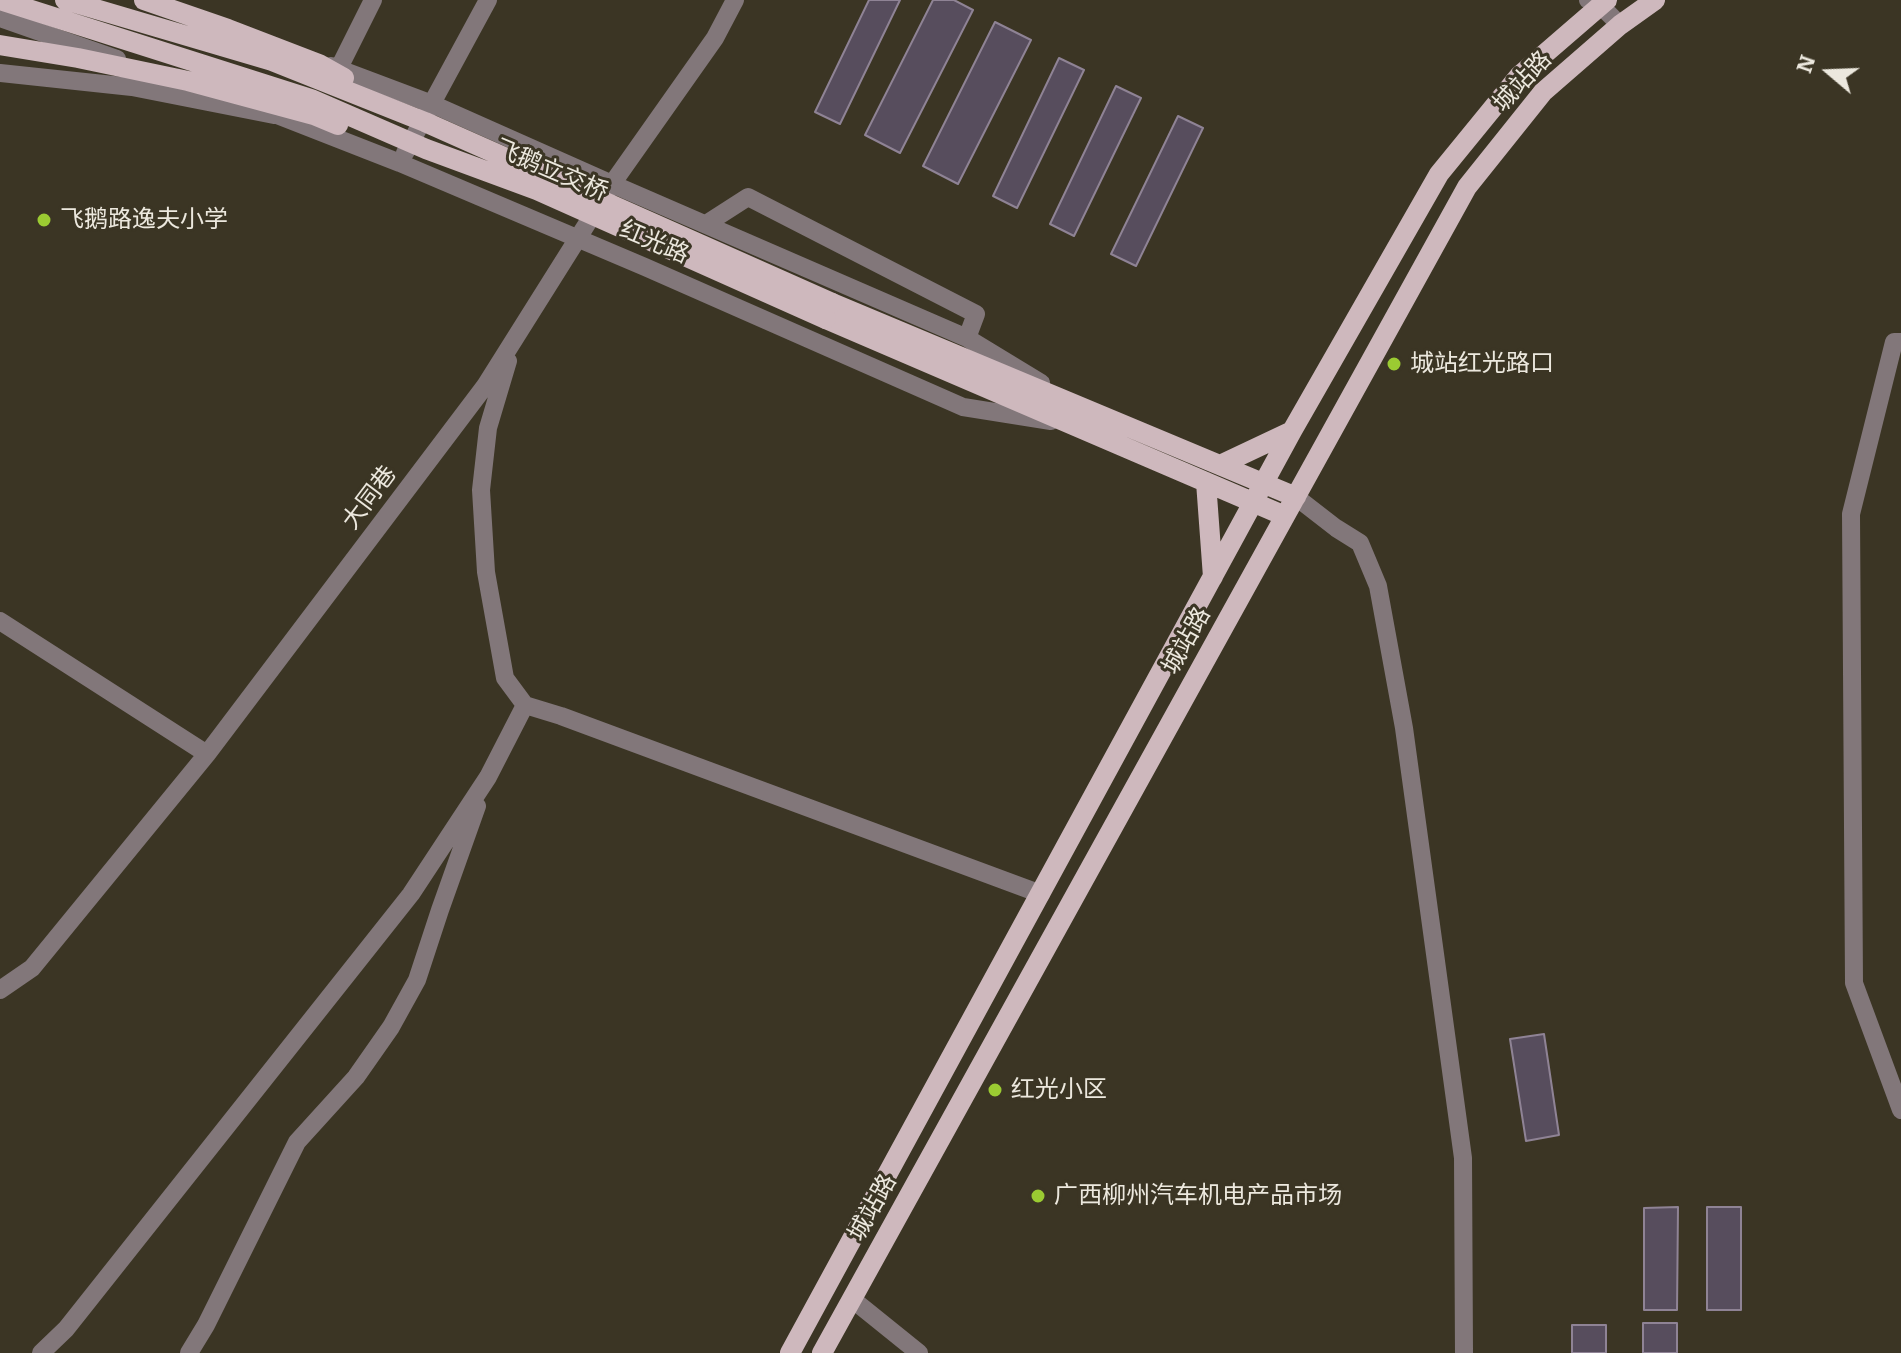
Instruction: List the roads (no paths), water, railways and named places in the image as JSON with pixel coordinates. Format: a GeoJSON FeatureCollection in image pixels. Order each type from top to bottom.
{"type":"FeatureCollection","features":[{"type":"Feature","properties":{"kind":"main road","name":"飞鹅立交桥"},"geometry":{"type":"LineString","coordinates":[[0,0],[311,99],[426,149],[537,190],[652,243],[829,311],[1073,414]]}},
{"type":"Feature","properties":{"kind":"main road","name":"飞鹅立交桥"},"geometry":{"type":"LineString","coordinates":[[65,0],[272,61],[428,113],[829,311]]}},
{"type":"Feature","properties":{"kind":"main road"},"geometry":{"type":"LineString","coordinates":[[147,0],[319,64],[428,113]]}},
{"type":"Feature","properties":{"kind":"main road","name":"城站路"},"geometry":{"type":"LineString","coordinates":[[822,1353],[1467,187],[1543,92],[1620,25],[1655,0]]}},
{"type":"Feature","properties":{"kind":"main road","name":"城站路"},"geometry":{"type":"LineString","coordinates":[[790,1353],[1292,431],[1439,174],[1519,76],[1598,2]]}},
{"type":"Feature","properties":{"kind":"main road"},"geometry":{"type":"LineString","coordinates":[[0,45],[188,81],[426,149]]}},
{"type":"Feature","properties":{"kind":"main road","name":"红光路"},"geometry":{"type":"LineString","coordinates":[[1073,414],[1220,465],[1296,497]]}},
{"type":"Feature","properties":{"kind":"main road","name":"红光路"},"geometry":{"type":"LineString","coordinates":[[1073,414],[1206,482],[1285,516]]}},
{"type":"Feature","properties":{"kind":"main road"},"geometry":{"type":"LineString","coordinates":[[1220,465],[1292,431]]}},
{"type":"Feature","properties":{"kind":"main road"},"geometry":{"type":"LineString","coordinates":[[1206,482],[1213,577]]}},
{"type":"Feature","properties":{"kind":"street"},"geometry":{"type":"LineString","coordinates":[[125,62],[147,0]]}},
{"type":"Feature","properties":{"kind":"street","name":"红光路"},"geometry":{"type":"LineString","coordinates":[[159,0],[338,69],[428,113],[612,184],[967,338],[1073,414]]}},
{"type":"Feature","properties":{"kind":"street"},"geometry":{"type":"LineString","coordinates":[[309,127],[373,0]]}},
{"type":"Feature","properties":{"kind":"street"},"geometry":{"type":"LineString","coordinates":[[400,163],[488,0]]}},
{"type":"Feature","properties":{"kind":"street","name":"大同巷"},"geometry":{"type":"LineString","coordinates":[[0,990],[32,968],[207,754],[485,386],[576,238],[715,38],[735,0]]}},
{"type":"Feature","properties":{"kind":"street"},"geometry":{"type":"LineString","coordinates":[[1598,2],[1620,25]]}},
{"type":"Feature","properties":{"kind":"street","name":"红光路"},"geometry":{"type":"LineString","coordinates":[[0,18],[283,117],[400,163],[963,407],[1073,414]]}},
{"type":"Feature","properties":{"kind":"street"},"geometry":{"type":"LineString","coordinates":[[0,73],[132,87],[283,117]]}},
{"type":"Feature","properties":{"kind":"street"},"geometry":{"type":"LineString","coordinates":[[706,224],[748,197],[976,314],[967,338]]}},
{"type":"Feature","properties":{"kind":"street"},"geometry":{"type":"LineString","coordinates":[[516,335],[488,428],[481,490],[486,572],[505,678],[525,705],[1041,894]]}},
{"type":"Feature","properties":{"kind":"street"},"geometry":{"type":"LineString","coordinates":[[1901,342],[1894,342],[1851,514],[1851,530],[1854,983],[1901,1110]]}},
{"type":"Feature","properties":{"kind":"street"},"geometry":{"type":"LineString","coordinates":[[1296,497],[1360,543],[1378,586],[1404,728],[1463,1158],[1464,1353]]}},
{"type":"Feature","properties":{"kind":"street"},"geometry":{"type":"LineString","coordinates":[[0,621],[207,754]]}},
{"type":"Feature","properties":{"kind":"street"},"geometry":{"type":"LineString","coordinates":[[41,1353],[66,1329],[411,894],[488,777],[525,705]]}},
{"type":"Feature","properties":{"kind":"street"},"geometry":{"type":"LineString","coordinates":[[189,1353],[297,1142],[356,1077],[391,1027],[417,980],[488,777]]}},
{"type":"Feature","properties":{"kind":"street"},"geometry":{"type":"LineString","coordinates":[[852,1299],[919,1353]]}},
{"type":"Feature","properties":{"kind":"place","name":"飞鹅路逸夫小学"},"geometry":{"type":"Point","coordinates":[44,220]}},
{"type":"Feature","properties":{"kind":"place","name":"城站红光路口"},"geometry":{"type":"Point","coordinates":[1394,364]}},
{"type":"Feature","properties":{"kind":"place","name":"红光小区"},"geometry":{"type":"Point","coordinates":[995,1090]}},
{"type":"Feature","properties":{"kind":"place","name":"广西柳州汽车机电产品市场"},"geometry":{"type":"Point","coordinates":[1038,1196]}}]}
